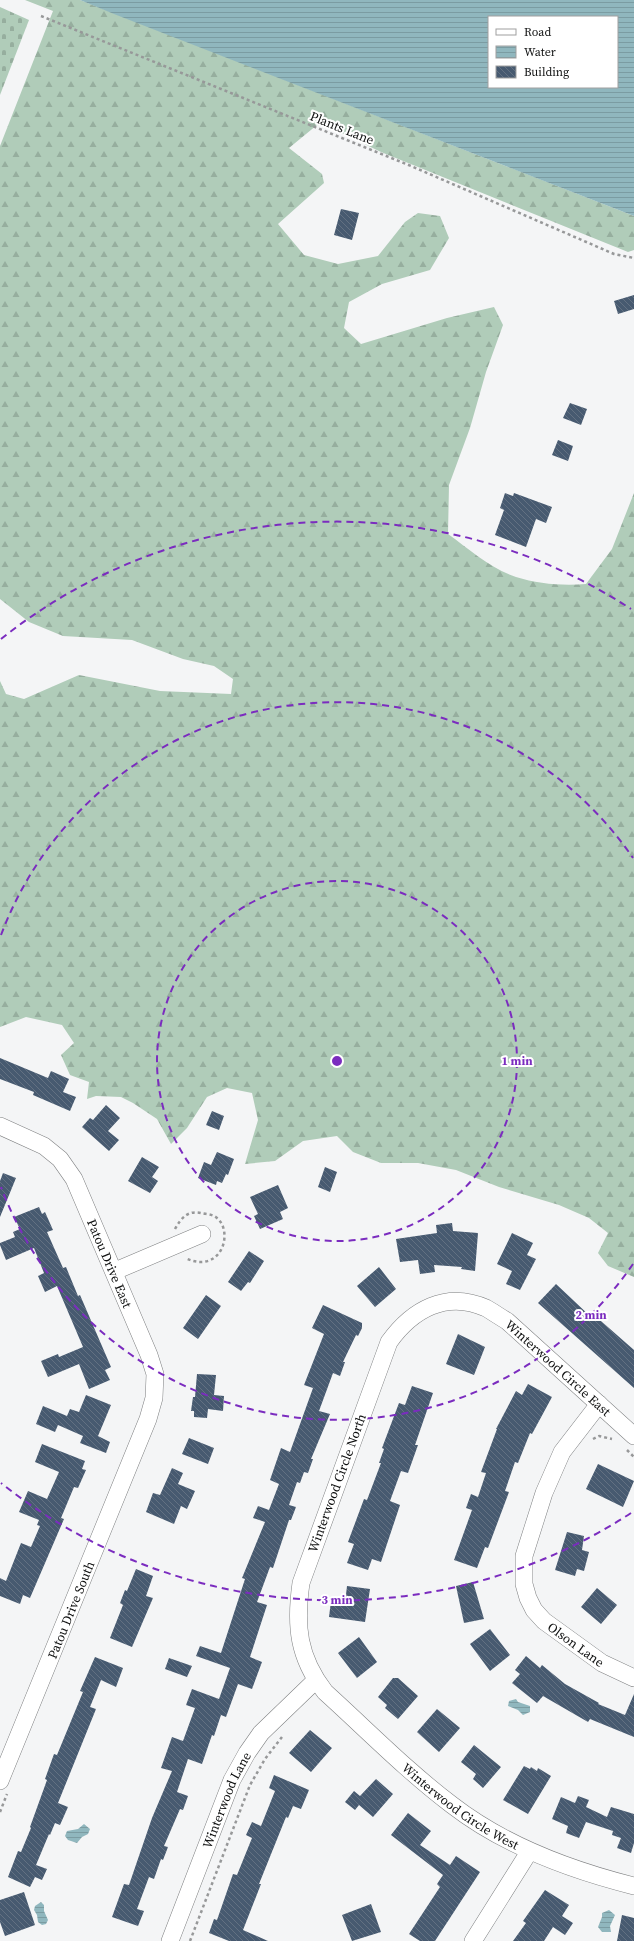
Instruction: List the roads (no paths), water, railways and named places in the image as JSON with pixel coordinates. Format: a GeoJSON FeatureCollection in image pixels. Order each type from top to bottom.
{"type":"FeatureCollection","features":[{"type":"Feature","properties":{"kind":"street","name":"Patou Drive East"},"geometry":{"type":"LineString","coordinates":[[0,1126],[44,1146],[60,1159],[74,1179],[115,1271],[130,1312],[149,1355],[155,1374],[154,1398],[140,1438]]}},
{"type":"Feature","properties":{"kind":"street"},"geometry":{"type":"LineString","coordinates":[[115,1271],[202,1234]]}},
{"type":"Feature","properties":{"kind":"street","name":"Winterwood Circle East"},"geometry":{"type":"LineString","coordinates":[[432,1305],[458,1301],[485,1308],[507,1321],[599,1404],[629,1442]]}},
{"type":"Feature","properties":{"kind":"street","name":"Winterwood Circle North"},"geometry":{"type":"LineString","coordinates":[[316,1680],[308,1664],[300,1638],[297,1609],[301,1583],[389,1342],[400,1327],[413,1315],[432,1305]]}},
{"type":"Feature","properties":{"kind":"street","name":"Olson Lane"},"geometry":{"type":"LineString","coordinates":[[599,1404],[562,1452],[544,1493],[524,1556],[523,1576],[528,1598],[534,1610],[544,1622],[602,1663],[634,1678]]}},
{"type":"Feature","properties":{"kind":"street","name":"Patou Drive South"},"geometry":{"type":"LineString","coordinates":[[4,1785],[140,1438]]}},
{"type":"Feature","properties":{"kind":"street","name":"Winterwood Circle West"},"geometry":{"type":"LineString","coordinates":[[316,1680],[325,1692],[452,1806],[483,1826],[529,1852],[613,1881],[634,1886]]}},
{"type":"Feature","properties":{"kind":"street","name":"Winterwood Lane"},"geometry":{"type":"LineString","coordinates":[[170,1941],[232,1780],[247,1753],[262,1733],[299,1694],[316,1680]]}},
{"type":"Feature","properties":{"kind":"street"},"geometry":{"type":"LineString","coordinates":[[473,1941],[529,1852]]}},
{"type":"Feature","properties":{"kind":"water"},"geometry":{"type":"Polygon","coordinates":[[[80,0],[634,0],[634,216],[114,14],[80,0]]]}},
{"type":"Feature","properties":{"kind":"water"},"geometry":{"type":"Polygon","coordinates":[[[516,1699],[518,1702],[530,1706],[530,1712],[523,1715],[518,1710],[508,1706],[509,1701],[516,1699]]]}},
{"type":"Feature","properties":{"kind":"water"},"geometry":{"type":"Polygon","coordinates":[[[84,1824],[90,1829],[88,1834],[82,1837],[77,1843],[68,1840],[65,1836],[67,1831],[78,1829],[84,1824]]]}},
{"type":"Feature","properties":{"kind":"water"},"geometry":{"type":"Polygon","coordinates":[[[41,1902],[44,1905],[44,1911],[48,1920],[46,1924],[42,1925],[38,1922],[37,1915],[34,1910],[35,1906],[41,1902]]]}},
{"type":"Feature","properties":{"kind":"water"},"geometry":{"type":"Polygon","coordinates":[[[609,1910],[615,1915],[610,1926],[611,1932],[602,1932],[598,1927],[602,1913],[609,1910]]]}}]}
